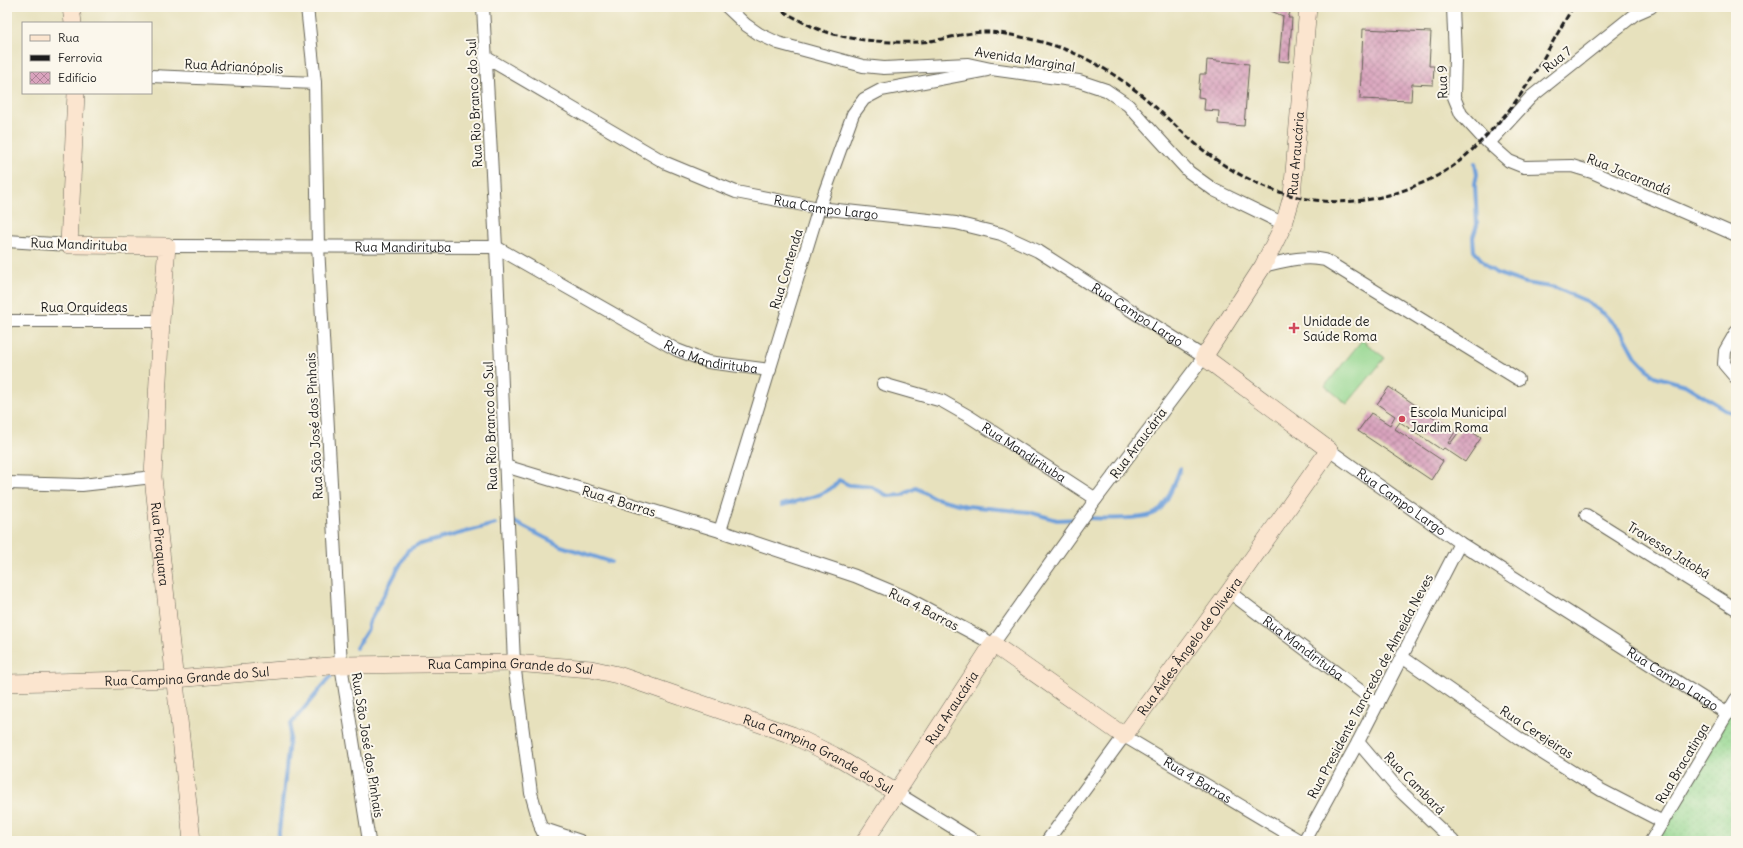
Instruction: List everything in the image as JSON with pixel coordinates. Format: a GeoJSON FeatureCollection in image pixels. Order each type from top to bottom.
{"type":"FeatureCollection","features":[{"type":"Feature","properties":{"kind":"street"},"geometry":{"type":"LineString","coordinates":[[71,7],[73,22]]}},
{"type":"Feature","properties":{"kind":"street","name":"Rua São José dos Pinhais"},"geometry":{"type":"LineString","coordinates":[[307,7],[315,83],[318,246],[341,665],[369,841]]}},
{"type":"Feature","properties":{"kind":"street","name":"Rua Rio Branco do Sul"},"geometry":{"type":"LineString","coordinates":[[483,7],[496,247],[514,663],[531,793],[541,828],[547,841]]}},
{"type":"Feature","properties":{"kind":"street","name":"Avenida Marginal"},"geometry":{"type":"LineString","coordinates":[[727,7],[746,25],[759,34],[778,43],[863,66],[884,68],[968,64],[991,69],[1079,81],[1106,90],[1128,105],[1189,172],[1214,190],[1284,224]]}},
{"type":"Feature","properties":{"kind":"street","name":"Rua Araucária"},"geometry":{"type":"LineString","coordinates":[[865,841],[993,644],[1096,499],[1204,357],[1263,266],[1284,224],[1292,196],[1308,7]]}},
{"type":"Feature","properties":{"kind":"street","name":"Rua 9"},"geometry":{"type":"LineString","coordinates":[[1453,7],[1455,56],[1454,98],[1461,114],[1489,143]]}},
{"type":"Feature","properties":{"kind":"street","name":"Rua 7"},"geometry":{"type":"LineString","coordinates":[[1489,143],[1531,97],[1635,14],[1651,7]]}},
{"type":"Feature","properties":{"kind":"street","name":"Rua Campo Largo"},"geometry":{"type":"LineString","coordinates":[[485,57],[666,164],[736,192],[819,208],[956,223],[1001,234],[1038,251],[1204,357],[1329,450],[1460,544],[1728,714]]}},
{"type":"Feature","properties":{"kind":"street","name":"Rua Contenda"},"geometry":{"type":"LineString","coordinates":[[720,531],[819,208],[853,114],[864,99],[881,90],[991,69]]}},
{"type":"Feature","properties":{"kind":"street","name":"Rua Adrianópolis"},"geometry":{"type":"LineString","coordinates":[[152,76],[315,83]]}},
{"type":"Feature","properties":{"kind":"street"},"geometry":{"type":"LineString","coordinates":[[69,244],[76,94]]}},
{"type":"Feature","properties":{"kind":"street","name":"Rua Jacarandá"},"geometry":{"type":"LineString","coordinates":[[1489,143],[1509,161],[1524,167],[1572,166],[1592,172],[1736,235]]}},
{"type":"Feature","properties":{"kind":"street","name":"Rua Mandirituba"},"geometry":{"type":"LineString","coordinates":[[7,241],[167,246],[496,247],[677,350],[708,362],[770,370]]}},
{"type":"Feature","properties":{"kind":"street","name":"Rua Piraquara"},"geometry":{"type":"LineString","coordinates":[[167,246],[161,321],[153,477],[176,679],[192,841]]}},
{"type":"Feature","properties":{"kind":"street"},"geometry":{"type":"LineString","coordinates":[[1263,266],[1299,258],[1313,257],[1325,260],[1518,379]]}},
{"type":"Feature","properties":{"kind":"street","name":"Rua Orquídeas"},"geometry":{"type":"LineString","coordinates":[[7,321],[161,321]]}},
{"type":"Feature","properties":{"kind":"street"},"geometry":{"type":"LineString","coordinates":[[1736,332],[1725,351],[1724,364],[1736,378]]}},
{"type":"Feature","properties":{"kind":"street","name":"Rua Mandirituba"},"geometry":{"type":"LineString","coordinates":[[883,384],[942,401],[970,417],[1096,499]]}},
{"type":"Feature","properties":{"kind":"street","name":"Rua Aides Ângelo de Oliveira"},"geometry":{"type":"LineString","coordinates":[[1047,841],[1229,592],[1329,450]]}},
{"type":"Feature","properties":{"kind":"street","name":"Rua 4 Barras"},"geometry":{"type":"LineString","coordinates":[[505,466],[720,531],[855,576],[905,597],[993,644],[1124,736],[1300,841]]}},
{"type":"Feature","properties":{"kind":"street"},"geometry":{"type":"LineString","coordinates":[[7,483],[82,485],[153,477]]}},
{"type":"Feature","properties":{"kind":"street","name":"Travessa Jatobá"},"geometry":{"type":"LineString","coordinates":[[1586,515],[1736,609]]}},
{"type":"Feature","properties":{"kind":"street","name":"Rua Presidente Tancredo de Almeida Neves"},"geometry":{"type":"LineString","coordinates":[[1304,841],[1378,704],[1460,544]]}},
{"type":"Feature","properties":{"kind":"street","name":"Rua Mandirituba"},"geometry":{"type":"LineString","coordinates":[[1229,592],[1378,704]]}},
{"type":"Feature","properties":{"kind":"street","name":"Rua Cerejeiras"},"geometry":{"type":"LineString","coordinates":[[1402,657],[1520,739],[1601,790],[1662,822]]}},
{"type":"Feature","properties":{"kind":"street","name":"Rua Campina Grande do Sul"},"geometry":{"type":"LineString","coordinates":[[7,683],[176,679],[341,665],[514,663],[591,669],[618,675],[792,735],[833,755],[975,841]]}},
{"type":"Feature","properties":{"kind":"street","name":"Rua Bracatinga"},"geometry":{"type":"LineString","coordinates":[[1651,841],[1736,699]]}},
{"type":"Feature","properties":{"kind":"street","name":"Rua Cambará"},"geometry":{"type":"LineString","coordinates":[[1358,742],[1398,789],[1453,841]]}},
{"type":"Feature","properties":{"kind":"street"},"geometry":{"type":"LineString","coordinates":[[541,828],[580,841]]}},
{"type":"Feature","properties":{"kind":"green space"},"geometry":{"type":"Polygon","coordinates":[[[1362,340],[1385,358],[1347,404],[1325,386],[1362,340]]]}},
{"type":"Feature","properties":{"kind":"green space"},"geometry":{"type":"Polygon","coordinates":[[[1736,699],[1736,841],[1655,841],[1736,699]]]}},
{"type":"Feature","properties":{"kind":"building"},"geometry":{"type":"Polygon","coordinates":[[[1261,7],[1292,7],[1288,18],[1292,18],[1289,62],[1279,61],[1283,16],[1261,7]]]}},
{"type":"Feature","properties":{"kind":"building"},"geometry":{"type":"Polygon","coordinates":[[[1363,29],[1431,32],[1429,66],[1434,66],[1433,85],[1412,84],[1411,101],[1360,99],[1363,29]]]}},
{"type":"Feature","properties":{"kind":"building"},"geometry":{"type":"Polygon","coordinates":[[[1207,60],[1249,64],[1244,126],[1218,124],[1219,111],[1204,110],[1205,98],[1198,97],[1200,74],[1206,74],[1207,60]]]}},
{"type":"Feature","properties":{"kind":"building"},"geometry":{"type":"Polygon","coordinates":[[[1389,387],[1455,432],[1448,443],[1450,444],[1463,426],[1481,438],[1465,462],[1444,448],[1442,450],[1400,422],[1395,429],[1443,461],[1431,480],[1358,431],[1371,413],[1390,425],[1395,416],[1377,404],[1389,387]]]}},
{"type":"Feature","properties":{"kind":"waterway"},"geometry":{"type":"LineString","coordinates":[[1475,163],[1477,174],[1475,184],[1477,225],[1473,237],[1474,251],[1488,267],[1496,273],[1525,283],[1556,288],[1584,300],[1603,313],[1624,335],[1636,357],[1654,376],[1685,385],[1736,416]]}},
{"type":"Feature","properties":{"kind":"waterway"},"geometry":{"type":"LineString","coordinates":[[1086,518],[1133,518],[1143,517],[1157,512],[1167,498],[1180,469]]}},
{"type":"Feature","properties":{"kind":"waterway"},"geometry":{"type":"LineString","coordinates":[[782,505],[821,494],[834,486],[839,480],[849,485],[872,487],[888,496],[902,495],[916,488],[935,498],[967,506],[1029,512],[1057,520],[1079,519]]}},
{"type":"Feature","properties":{"kind":"waterway"},"geometry":{"type":"LineString","coordinates":[[510,520],[561,546],[611,562]]}},
{"type":"Feature","properties":{"kind":"waterway"},"geometry":{"type":"LineString","coordinates":[[356,648],[368,629],[370,621],[408,550],[417,545],[495,524]]}},
{"type":"Feature","properties":{"kind":"waterway"},"geometry":{"type":"LineString","coordinates":[[278,841],[291,724],[331,676]]}},
{"type":"Feature","properties":{"kind":"railway"},"geometry":{"type":"LineString","coordinates":[[775,7],[818,29],[855,39],[920,42],[970,33],[994,32],[1046,43],[1064,49],[1096,64],[1126,83],[1213,158],[1247,178],[1270,189],[1294,196],[1343,202],[1367,200],[1392,194],[1423,183],[1452,167],[1462,159],[1490,132],[1515,103],[1533,76],[1573,7]]}},
{"type":"Feature","properties":{"kind":"place","name":"Unidade de Saúde Roma"},"geometry":{"type":"Point","coordinates":[1294,328]}},
{"type":"Feature","properties":{"kind":"place","name":"Escola Municipal Jardim Roma"},"geometry":{"type":"Point","coordinates":[1402,419]}}]}
